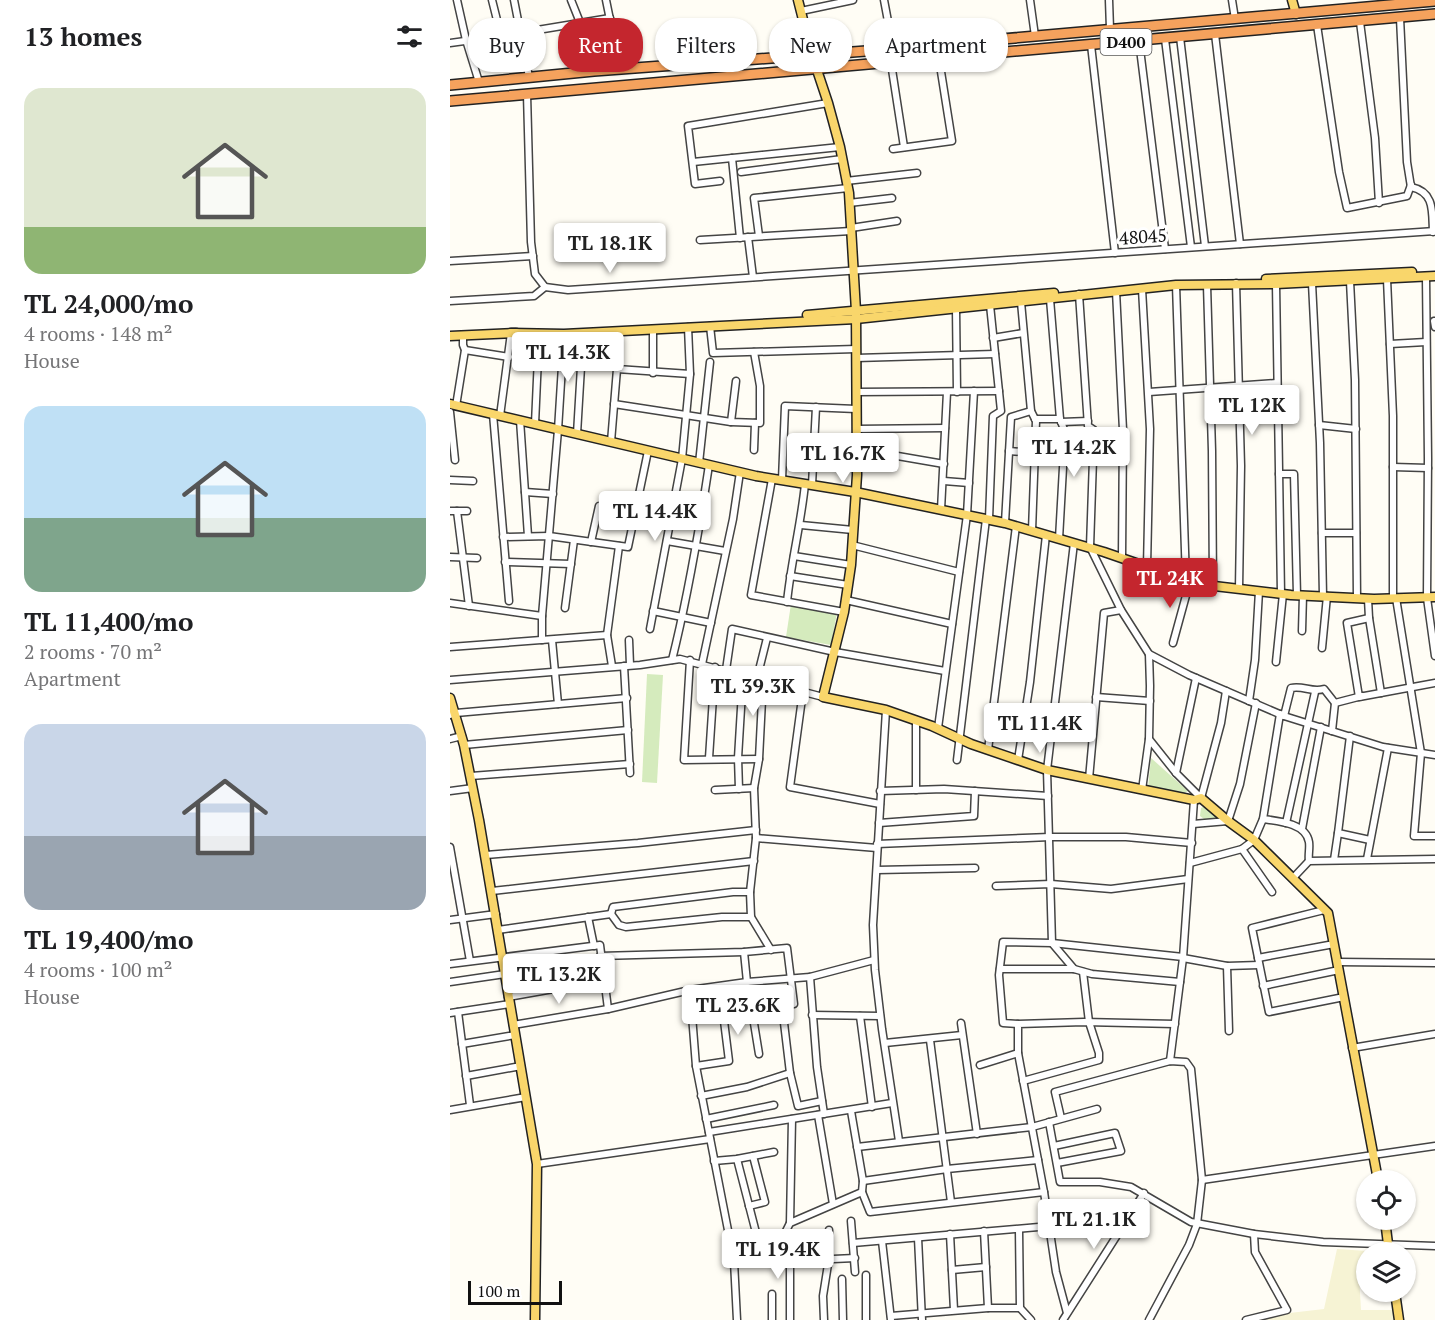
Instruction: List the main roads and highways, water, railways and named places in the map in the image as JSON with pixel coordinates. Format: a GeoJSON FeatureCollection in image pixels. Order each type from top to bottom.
{"type":"FeatureCollection","features":[{"type":"Feature","properties":{"kind":"highway","name":"D400"},"geometry":{"type":"LineString","coordinates":[[852,52],[1435,1]]}},
{"type":"Feature","properties":{"kind":"highway","name":"D400"},"geometry":{"type":"LineString","coordinates":[[852,66],[1435,14]]}},
{"type":"Feature","properties":{"kind":"highway","name":"D400"},"geometry":{"type":"LineString","coordinates":[[450,85],[594,71],[769,59]]}},
{"type":"Feature","properties":{"kind":"highway","name":"D400"},"geometry":{"type":"LineString","coordinates":[[450,101],[782,72]]}},
{"type":"Feature","properties":{"kind":"main road"},"geometry":{"type":"LineString","coordinates":[[798,0],[803,18]]}},
{"type":"Feature","properties":{"kind":"main road"},"geometry":{"type":"LineString","coordinates":[[1292,0],[1296,14]]}},
{"type":"Feature","properties":{"kind":"main road"},"geometry":{"type":"LineString","coordinates":[[818,72],[840,147],[847,184],[856,315],[857,429],[853,530],[848,585],[844,612],[823,697],[886,710],[938,728],[988,750],[1047,770],[1197,799],[1254,840],[1328,913],[1376,1170]]}},
{"type":"Feature","properties":{"kind":"main road"},"geometry":{"type":"LineString","coordinates":[[1236,284],[1279,278],[1435,271]]}},
{"type":"Feature","properties":{"kind":"main road"},"geometry":{"type":"LineString","coordinates":[[511,333],[539,335],[710,326],[956,308],[1176,285],[1312,283],[1431,277]]}},
{"type":"Feature","properties":{"kind":"main road"},"geometry":{"type":"LineString","coordinates":[[450,336],[856,315],[1062,292],[1079,294]]}},
{"type":"Feature","properties":{"kind":"main road"},"geometry":{"type":"LineString","coordinates":[[452,407],[520,420],[772,479],[855,492],[988,519],[1074,543],[1188,581],[1213,586],[1300,595],[1431,598]]}},
{"type":"Feature","properties":{"kind":"main road"},"geometry":{"type":"LineString","coordinates":[[450,698],[453,714],[463,740],[486,855],[537,1164],[536,1320]]}},
{"type":"Feature","properties":{"kind":"main road"},"geometry":{"type":"LineString","coordinates":[[1396,1302],[1399,1320]]}}]}
